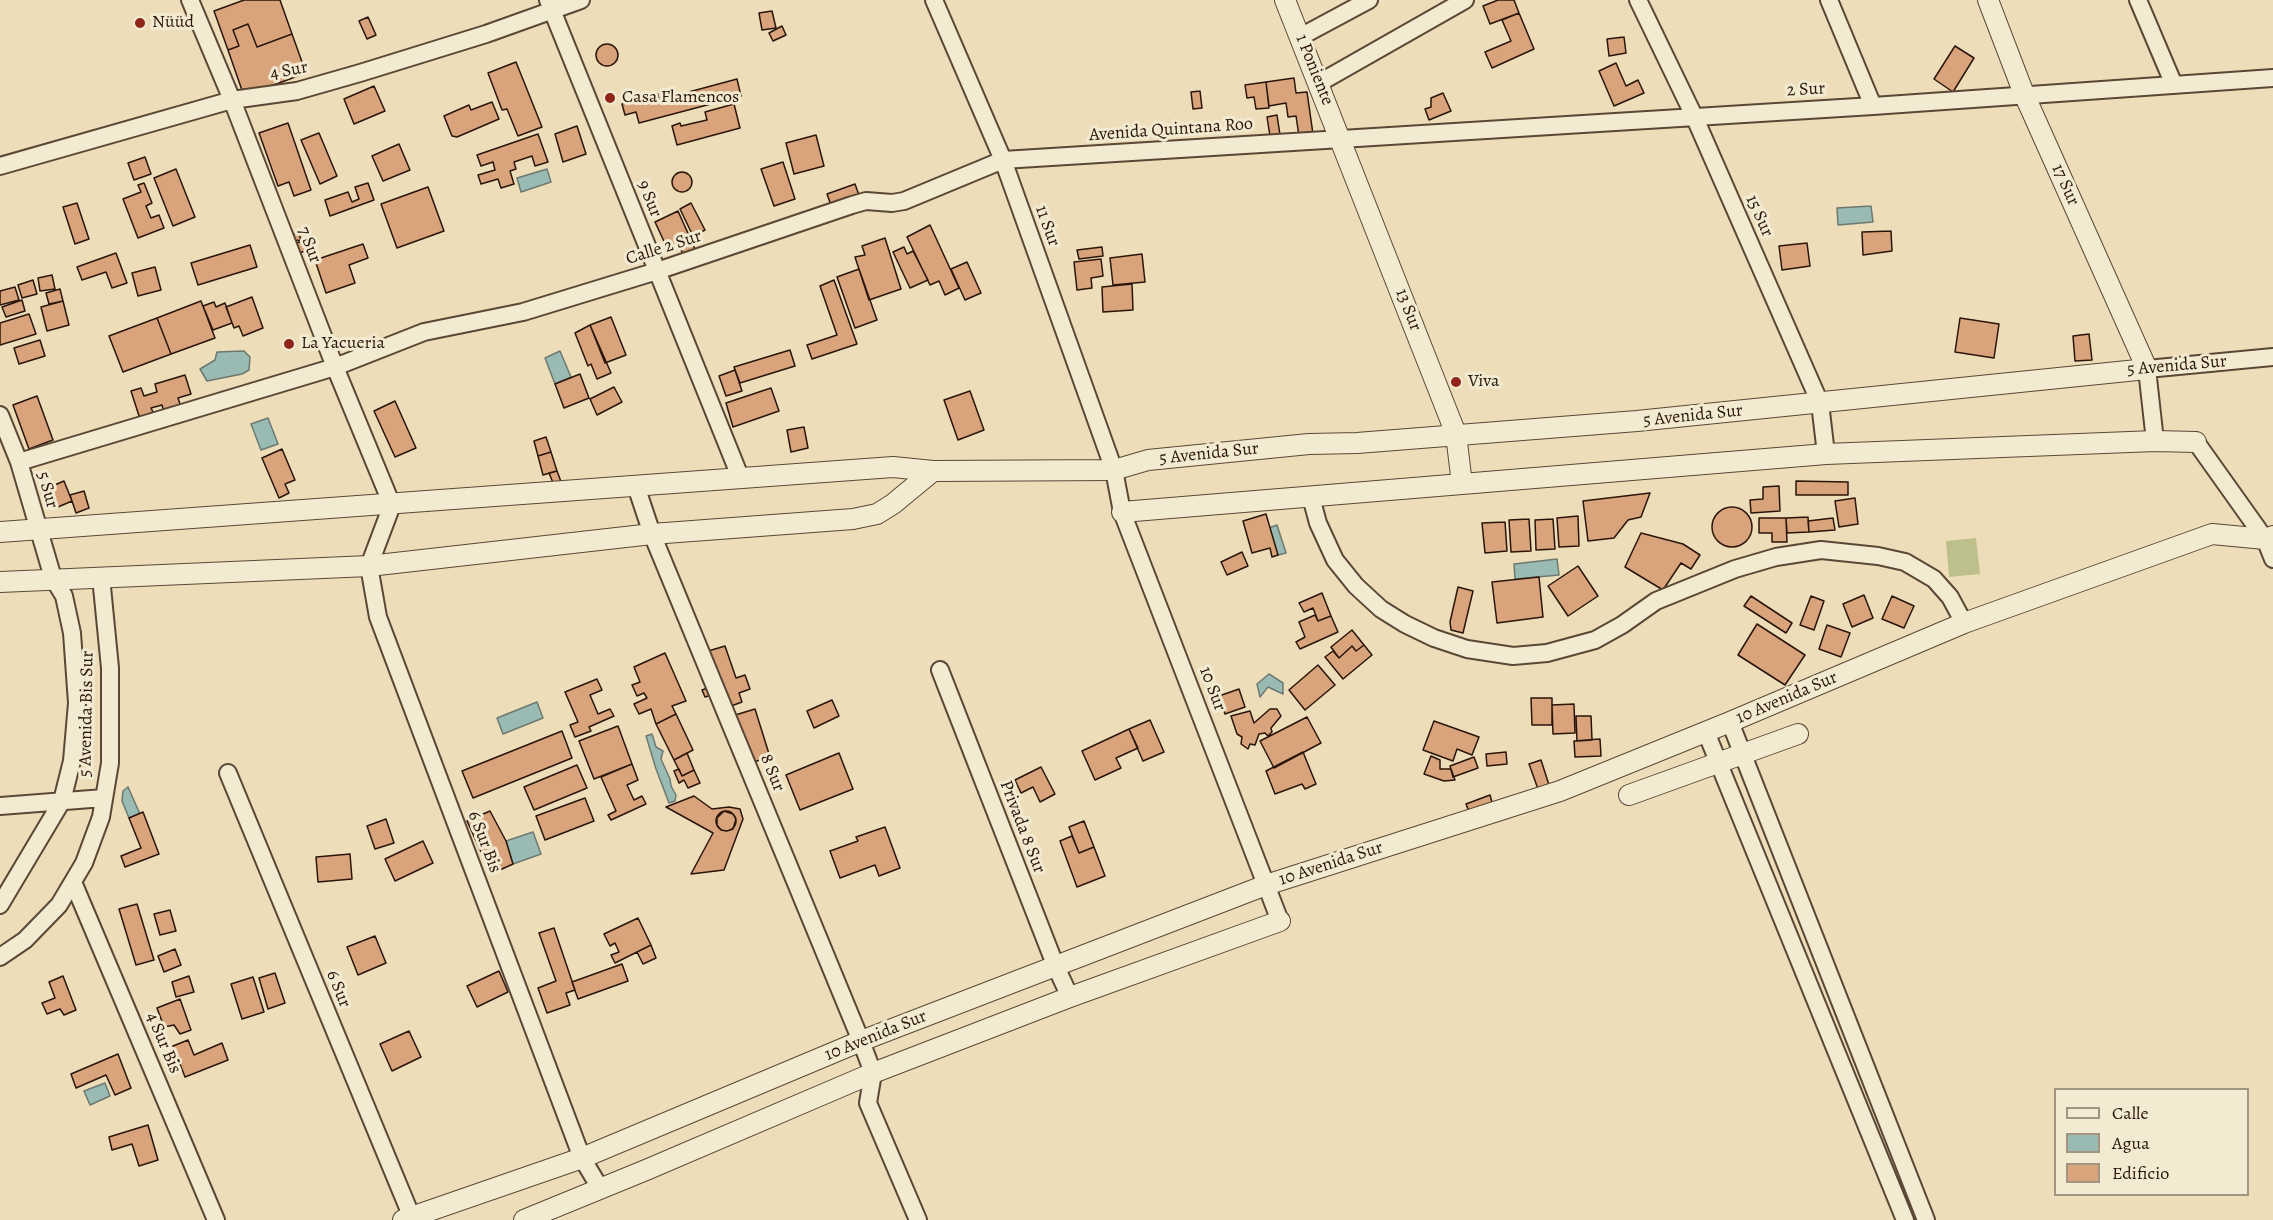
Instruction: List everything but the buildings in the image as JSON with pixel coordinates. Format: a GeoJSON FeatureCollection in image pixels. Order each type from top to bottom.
{"type":"FeatureCollection","features":[{"type":"Feature","properties":{"kind":"street","name":"7 Sur"},"geometry":{"type":"LineString","coordinates":[[190,0],[232,100],[335,367],[392,505]]}},
{"type":"Feature","properties":{"kind":"street","name":"4 Sur"},"geometry":{"type":"LineString","coordinates":[[0,166],[232,100],[297,91],[486,34],[550,6],[581,0]]}},
{"type":"Feature","properties":{"kind":"street","name":"11 Sur"},"geometry":{"type":"LineString","coordinates":[[934,0],[1003,160],[1114,470]]}},
{"type":"Feature","properties":{"kind":"street","name":"1 Poniente"},"geometry":{"type":"LineString","coordinates":[[1286,0],[1342,139]]}},
{"type":"Feature","properties":{"kind":"street"},"geometry":{"type":"LineString","coordinates":[[1300,37],[1369,0]]}},
{"type":"Feature","properties":{"kind":"street"},"geometry":{"type":"LineString","coordinates":[[1319,83],[1465,0]]}},
{"type":"Feature","properties":{"kind":"street","name":"15 Sur"},"geometry":{"type":"LineString","coordinates":[[1638,0],[1694,116],[1820,403],[1826,454]]}},
{"type":"Feature","properties":{"kind":"street"},"geometry":{"type":"LineString","coordinates":[[1829,0],[1873,106]]}},
{"type":"Feature","properties":{"kind":"street","name":"17 Sur"},"geometry":{"type":"LineString","coordinates":[[1988,0],[2024,94],[2147,369]]}},
{"type":"Feature","properties":{"kind":"street"},"geometry":{"type":"LineString","coordinates":[[2138,0],[2174,85]]}},
{"type":"Feature","properties":{"kind":"street","name":"9 Sur"},"geometry":{"type":"LineString","coordinates":[[550,6],[741,479]]}},
{"type":"Feature","properties":{"kind":"street","name":"2 Sur"},"geometry":{"type":"LineString","coordinates":[[1342,139],[2273,78]]}},
{"type":"Feature","properties":{"kind":"street","name":"Avenida Quintana Roo"},"geometry":{"type":"LineString","coordinates":[[1003,160],[1342,139]]}},
{"type":"Feature","properties":{"kind":"street","name":"13 Sur"},"geometry":{"type":"LineString","coordinates":[[1342,139],[1456,434],[1462,484]]}},
{"type":"Feature","properties":{"kind":"street","name":"Calle 2 Sur"},"geometry":{"type":"LineString","coordinates":[[19,462],[335,367],[424,332],[523,312],[657,272],[852,205],[866,201],[892,203],[904,201],[1003,160]]}},
{"type":"Feature","properties":{"kind":"street","name":"5 Avenida Sur"},"geometry":{"type":"LineString","coordinates":[[0,532],[893,467],[933,471],[1114,470],[1160,459],[1309,444],[1357,443],[1637,421],[2273,357]]}},
{"type":"Feature","properties":{"kind":"street"},"geometry":{"type":"LineString","coordinates":[[2147,369],[2155,441]]}},
{"type":"Feature","properties":{"kind":"street","name":"5 Sur"},"geometry":{"type":"LineString","coordinates":[[0,415],[19,462],[54,578]]}},
{"type":"Feature","properties":{"kind":"street"},"geometry":{"type":"LineString","coordinates":[[1122,512],[1826,454],[2155,441],[2196,442],[2269,537],[2273,559]]}},
{"type":"Feature","properties":{"kind":"street","name":"10 Sur"},"geometry":{"type":"LineString","coordinates":[[1114,470],[1122,512],[1280,921]]}},
{"type":"Feature","properties":{"kind":"street"},"geometry":{"type":"LineString","coordinates":[[0,582],[369,566],[652,534],[853,519],[877,514],[893,504],[933,471]]}},
{"type":"Feature","properties":{"kind":"street","name":"8 Sur"},"geometry":{"type":"LineString","coordinates":[[636,486],[652,534],[873,1073]]}},
{"type":"Feature","properties":{"kind":"street"},"geometry":{"type":"LineString","coordinates":[[1311,497],[1318,523],[1335,560],[1356,586],[1381,609],[1405,624],[1467,650],[1513,656],[1547,653],[1595,640],[1622,625],[1656,601],[1735,569],[1776,557],[1821,550],[1878,556],[1905,562],[1934,579],[1950,597],[1964,623]]}},
{"type":"Feature","properties":{"kind":"street"},"geometry":{"type":"LineString","coordinates":[[369,566],[392,505]]}},
{"type":"Feature","properties":{"kind":"street","name":"10 Avenida Sur"},"geometry":{"type":"LineString","coordinates":[[409,1219],[582,1158],[861,1041],[1266,885],[1560,791],[1964,623],[2212,534],[2269,537]]}},
{"type":"Feature","properties":{"kind":"street","name":"6 Sur Bis"},"geometry":{"type":"LineString","coordinates":[[369,566],[378,616],[582,1158],[600,1188]]}},
{"type":"Feature","properties":{"kind":"street","name":"5 Avenida Bis Sur"},"geometry":{"type":"LineString","coordinates":[[0,957],[25,940],[59,906],[88,854],[101,818],[110,763],[110,668],[101,577]]}},
{"type":"Feature","properties":{"kind":"street","name":"5 Avenida Bis Sur"},"geometry":{"type":"LineString","coordinates":[[0,905],[62,801],[72,761],[77,703],[72,633],[64,596],[54,578]]}},
{"type":"Feature","properties":{"kind":"street","name":"Privada 8 Sur"},"geometry":{"type":"LineString","coordinates":[[940,669],[1070,997]]}},
{"type":"Feature","properties":{"kind":"street"},"geometry":{"type":"LineString","coordinates":[[1730,722],[1926,1220]]}},
{"type":"Feature","properties":{"kind":"street"},"geometry":{"type":"LineString","coordinates":[[1706,732],[1905,1220]]}},
{"type":"Feature","properties":{"kind":"street"},"geometry":{"type":"LineString","coordinates":[[1629,795],[1798,734]]}},
{"type":"Feature","properties":{"kind":"street","name":"6 Sur"},"geometry":{"type":"LineString","coordinates":[[228,773],[409,1219]]}},
{"type":"Feature","properties":{"kind":"street"},"geometry":{"type":"LineString","coordinates":[[0,806],[104,798]]}},
{"type":"Feature","properties":{"kind":"street","name":"4 Sur Bis"},"geometry":{"type":"LineString","coordinates":[[73,882],[216,1220]]}},
{"type":"Feature","properties":{"kind":"street"},"geometry":{"type":"LineString","coordinates":[[524,1220],[873,1073],[1070,997],[1280,921]]}},
{"type":"Feature","properties":{"kind":"street"},"geometry":{"type":"LineString","coordinates":[[873,1073],[868,1103],[918,1220]]}},
{"type":"Feature","properties":{"kind":"green space"},"geometry":{"type":"Polygon","coordinates":[[[1976,538],[1980,574],[1949,577],[1946,541],[1976,538]]]}},
{"type":"Feature","properties":{"kind":"water"},"geometry":{"type":"Polygon","coordinates":[[[547,169],[551,182],[521,192],[517,178],[547,169]]]}},
{"type":"Feature","properties":{"kind":"water"},"geometry":{"type":"Polygon","coordinates":[[[1871,206],[1873,222],[1838,225],[1837,208],[1871,206]]]}},
{"type":"Feature","properties":{"kind":"water"},"geometry":{"type":"Polygon","coordinates":[[[244,351],[250,357],[249,370],[242,374],[207,381],[200,369],[215,360],[217,352],[244,351]]]}},
{"type":"Feature","properties":{"kind":"water"},"geometry":{"type":"Polygon","coordinates":[[[560,351],[571,377],[555,384],[545,358],[560,351]]]}},
{"type":"Feature","properties":{"kind":"water"},"geometry":{"type":"Polygon","coordinates":[[[268,418],[278,444],[261,450],[251,424],[268,418]]]}},
{"type":"Feature","properties":{"kind":"water"},"geometry":{"type":"Polygon","coordinates":[[[1277,525],[1286,553],[1278,555],[1269,528],[1277,525]]]}},
{"type":"Feature","properties":{"kind":"water"},"geometry":{"type":"Polygon","coordinates":[[[1557,559],[1559,575],[1515,579],[1514,564],[1557,559]]]}},
{"type":"Feature","properties":{"kind":"water"},"geometry":{"type":"Polygon","coordinates":[[[1269,674],[1283,683],[1283,694],[1268,687],[1260,697],[1257,684],[1269,674]]]}},
{"type":"Feature","properties":{"kind":"water"},"geometry":{"type":"Polygon","coordinates":[[[537,702],[543,718],[503,734],[497,718],[537,702]]]}},
{"type":"Feature","properties":{"kind":"water"},"geometry":{"type":"Polygon","coordinates":[[[652,734],[656,747],[663,751],[661,759],[676,795],[675,801],[669,803],[646,736],[652,734]]]}},
{"type":"Feature","properties":{"kind":"water"},"geometry":{"type":"Polygon","coordinates":[[[128,787],[140,814],[129,818],[122,801],[123,791],[128,787]]]}},
{"type":"Feature","properties":{"kind":"water"},"geometry":{"type":"Polygon","coordinates":[[[533,832],[541,854],[513,864],[506,841],[533,832]]]}},
{"type":"Feature","properties":{"kind":"water"},"geometry":{"type":"Polygon","coordinates":[[[105,1083],[110,1096],[90,1105],[84,1091],[105,1083]]]}},
{"type":"Feature","properties":{"kind":"place","name":"Nüüd"},"geometry":{"type":"Point","coordinates":[140,23]}},
{"type":"Feature","properties":{"kind":"place","name":"Casa Flamencos"},"geometry":{"type":"Point","coordinates":[610,98]}},
{"type":"Feature","properties":{"kind":"place","name":"La Yacueria"},"geometry":{"type":"Point","coordinates":[289,344]}},
{"type":"Feature","properties":{"kind":"place","name":"Viva"},"geometry":{"type":"Point","coordinates":[1456,382]}}]}
